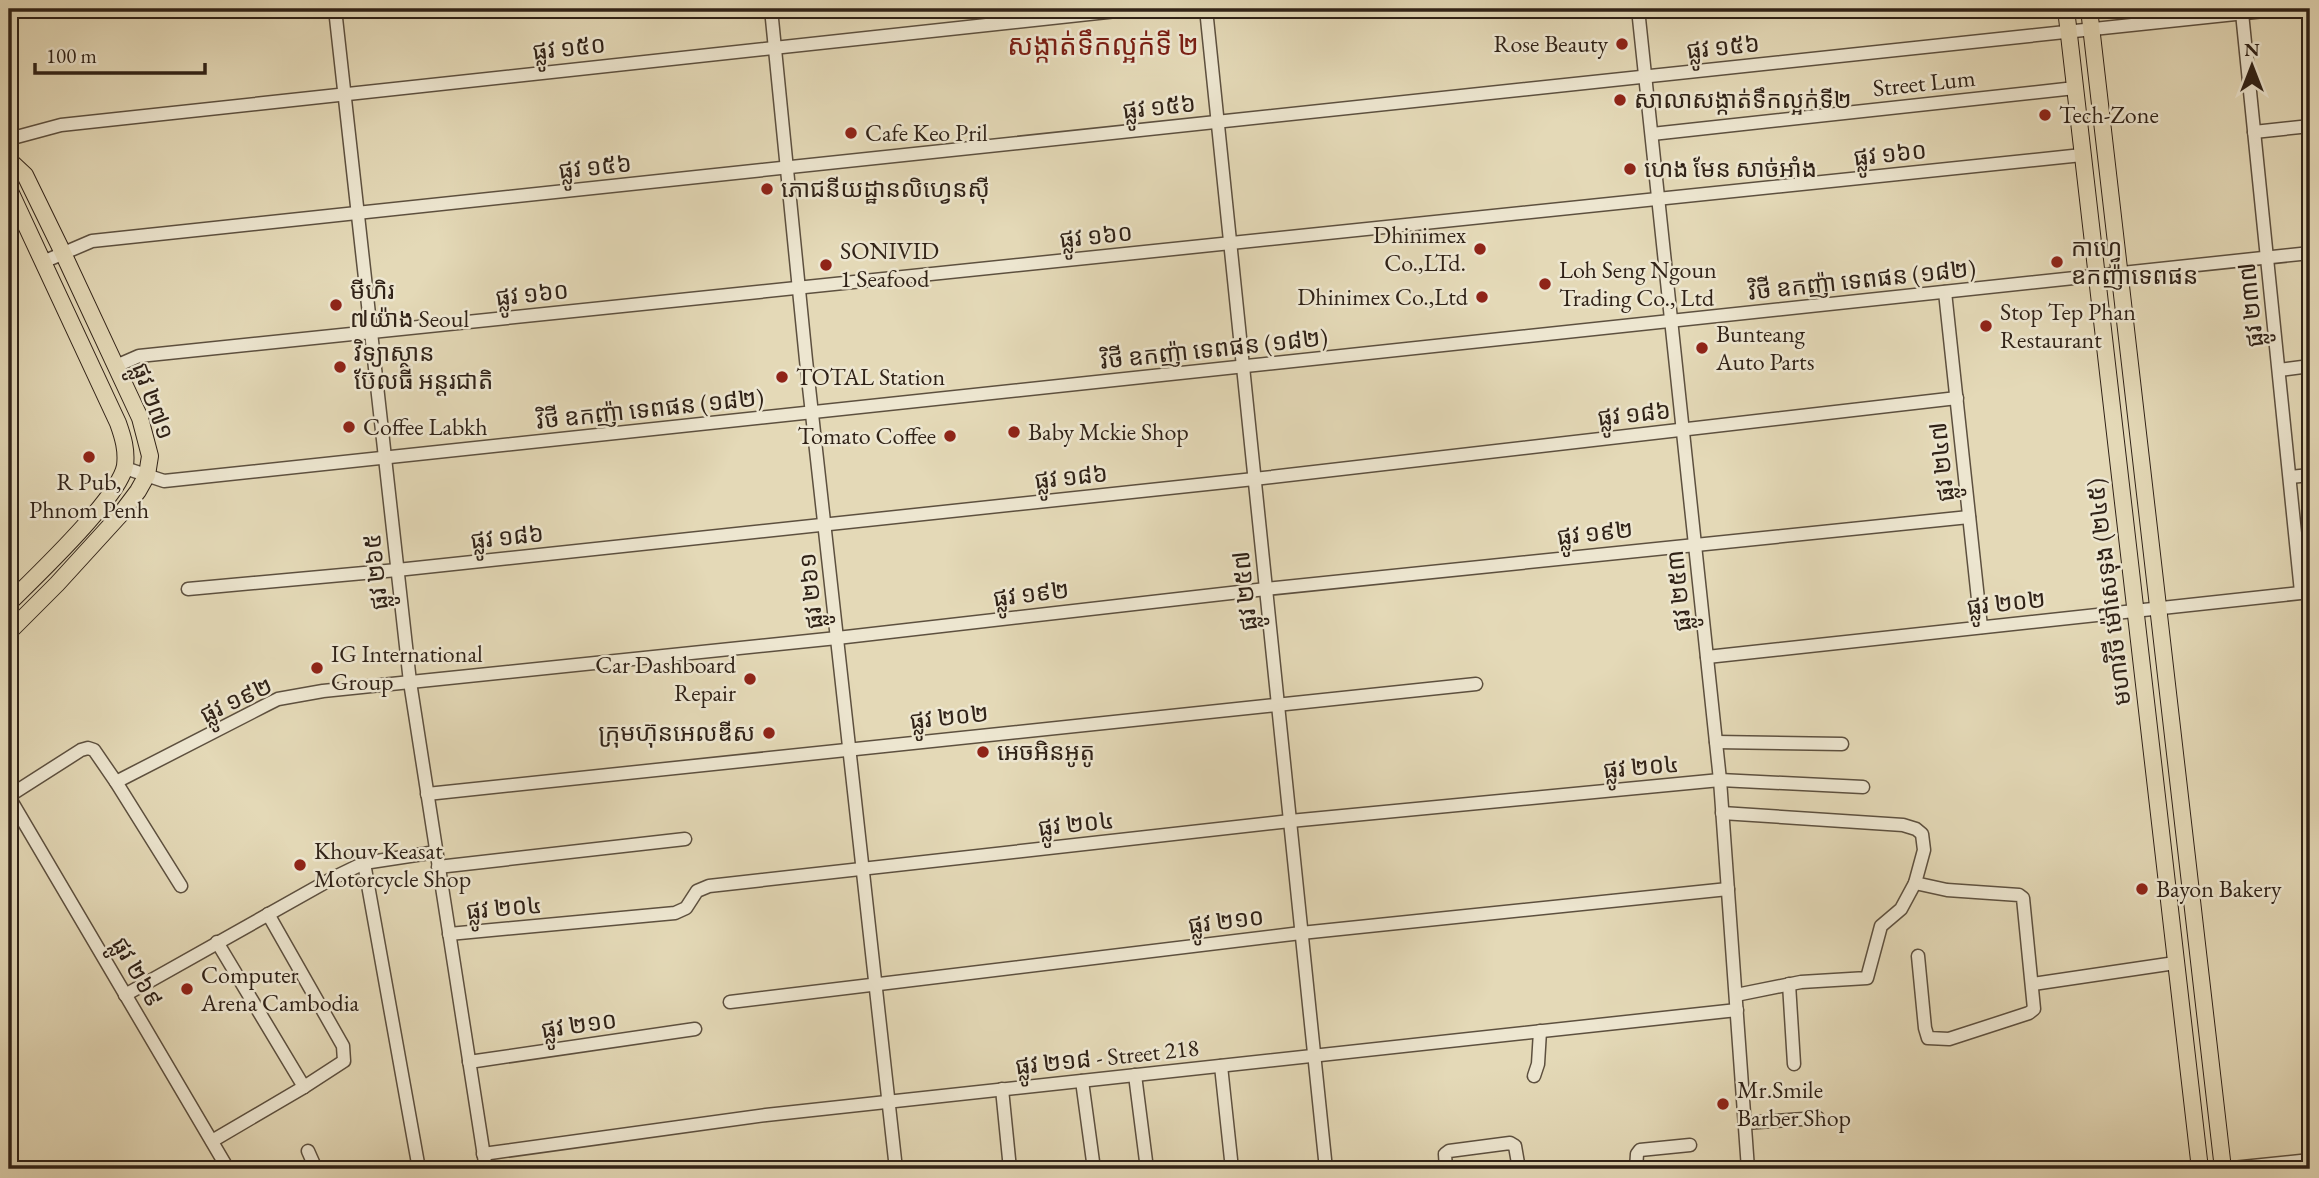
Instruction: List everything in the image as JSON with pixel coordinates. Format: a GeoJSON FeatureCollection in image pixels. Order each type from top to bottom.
{"type":"FeatureCollection","features":[{"type":"Feature","properties":{"kind":"main road","name":"មហាវិថី ម៉ៅសេទុង (២៤៥)"},"geometry":{"type":"LineString","coordinates":[[2066,9],[2200,1169]]}},
{"type":"Feature","properties":{"kind":"main road","name":"មហាវិថី ម៉ៅសេទុង (២៤៥)"},"geometry":{"type":"LineString","coordinates":[[2090,9],[2223,1169]]}},
{"type":"Feature","properties":{"kind":"main road","name":"ផ្លូវ ២៧១"},"geometry":{"type":"LineString","coordinates":[[9,160],[25,175],[63,253],[140,418],[150,456],[147,475],[120,515],[9,632]]}},
{"type":"Feature","properties":{"kind":"main road","name":"ផ្លូវ ២៧១"},"geometry":{"type":"LineString","coordinates":[[9,190],[118,423],[126,449],[125,468]]}},
{"type":"Feature","properties":{"kind":"main road"},"geometry":{"type":"LineString","coordinates":[[9,602],[116,488],[125,468]]}},
{"type":"Feature","properties":{"kind":"street","name":"ផ្លូវ ២៦៥"},"geometry":{"type":"LineString","coordinates":[[335,9],[410,682],[485,1169]]}},
{"type":"Feature","properties":{"kind":"street","name":"ផ្លូវ ២៦១"},"geometry":{"type":"LineString","coordinates":[[771,9],[896,1169]]}},
{"type":"Feature","properties":{"kind":"street","name":"ផ្លូវ ១៥០"},"geometry":{"type":"LineString","coordinates":[[9,139],[61,125],[1135,9]]}},
{"type":"Feature","properties":{"kind":"street","name":"ផ្លូវ ២៥៧"},"geometry":{"type":"LineString","coordinates":[[1206,9],[1326,1169]]}},
{"type":"Feature","properties":{"kind":"street","name":"ផ្លូវ ២៥៣"},"geometry":{"type":"LineString","coordinates":[[1639,9],[1720,780],[1748,1169]]}},
{"type":"Feature","properties":{"kind":"street","name":"ផ្លូវ ១៥៦"},"geometry":{"type":"LineString","coordinates":[[43,262],[92,242],[2283,9]]}},
{"type":"Feature","properties":{"kind":"street","name":"ផ្លូវ ២៣៧"},"geometry":{"type":"LineString","coordinates":[[2242,13],[2290,477],[2306,592]]}},
{"type":"Feature","properties":{"kind":"street","name":"Street Lum"},"geometry":{"type":"LineString","coordinates":[[1652,134],[2075,88]]}},
{"type":"Feature","properties":{"kind":"street"},"geometry":{"type":"LineString","coordinates":[[2254,132],[2310,126]]}},
{"type":"Feature","properties":{"kind":"street","name":"ផ្លូវ ១៦០"},"geometry":{"type":"LineString","coordinates":[[116,366],[139,356],[2082,156]]}},
{"type":"Feature","properties":{"kind":"street","name":"វិថី ឧកញ៉ា ទេពផន (១៨២)"},"geometry":{"type":"LineString","coordinates":[[125,468],[164,481],[2310,253]]}},
{"type":"Feature","properties":{"kind":"street","name":"ផ្លូវ ២៤៧"},"geometry":{"type":"LineString","coordinates":[[1945,292],[1981,627]]}},
{"type":"Feature","properties":{"kind":"street"},"geometry":{"type":"LineString","coordinates":[[2279,370],[2310,366]]}},
{"type":"Feature","properties":{"kind":"street","name":"ផ្លូវ ១៨៦"},"geometry":{"type":"LineString","coordinates":[[188,589],[397,570],[1254,479],[1956,398]]}},
{"type":"Feature","properties":{"kind":"street"},"geometry":{"type":"LineString","coordinates":[[2290,477],[2310,475]]}},
{"type":"Feature","properties":{"kind":"street","name":"ផ្លូវ ១៩២"},"geometry":{"type":"LineString","coordinates":[[116,782],[278,699],[323,691],[838,638],[1266,589],[1969,517]]}},
{"type":"Feature","properties":{"kind":"street","name":"ផ្លូវ ២០២"},"geometry":{"type":"LineString","coordinates":[[1707,657],[2306,592]]}},
{"type":"Feature","properties":{"kind":"street"},"geometry":{"type":"LineString","coordinates":[[9,602],[25,615]]}},
{"type":"Feature","properties":{"kind":"street","name":"ផ្លូវ ២០២"},"geometry":{"type":"LineString","coordinates":[[427,794],[1476,684]]}},
{"type":"Feature","properties":{"kind":"street"},"geometry":{"type":"LineString","coordinates":[[1716,743],[1842,744]]}},
{"type":"Feature","properties":{"kind":"street"},"geometry":{"type":"LineString","coordinates":[[9,797],[88,748],[93,750],[181,886]]}},
{"type":"Feature","properties":{"kind":"street","name":"ផ្លូវ ២០៤"},"geometry":{"type":"LineString","coordinates":[[449,934],[675,913],[686,908],[702,887],[1290,821],[1720,780],[1863,787]]}},
{"type":"Feature","properties":{"kind":"street","name":"ផ្លូវ ២៦៩"},"geometry":{"type":"LineString","coordinates":[[9,797],[228,1169]]}},
{"type":"Feature","properties":{"kind":"street"},"geometry":{"type":"LineString","coordinates":[[1722,814],[1903,825],[1922,834],[1924,850],[1915,883],[1901,909],[1881,926],[1867,978],[1789,984],[1736,995]]}},
{"type":"Feature","properties":{"kind":"street"},"geometry":{"type":"LineString","coordinates":[[438,867],[685,839]]}},
{"type":"Feature","properties":{"kind":"street"},"geometry":{"type":"LineString","coordinates":[[125,995],[364,863],[436,852]]}},
{"type":"Feature","properties":{"kind":"street"},"geometry":{"type":"LineString","coordinates":[[364,863],[419,1169]]}},
{"type":"Feature","properties":{"kind":"street"},"geometry":{"type":"LineString","coordinates":[[1915,883],[1947,890],[2019,895],[2022,898],[2034,1009],[1949,1040],[1928,1038],[1917,956]]}},
{"type":"Feature","properties":{"kind":"street","name":"ផ្លូវ ២១០"},"geometry":{"type":"LineString","coordinates":[[730,1002],[1301,933],[1728,889]]}},
{"type":"Feature","properties":{"kind":"street"},"geometry":{"type":"LineString","coordinates":[[212,1141],[344,1061],[342,1046],[268,914]]}},
{"type":"Feature","properties":{"kind":"street"},"geometry":{"type":"LineString","coordinates":[[217,942],[304,1087]]}},
{"type":"Feature","properties":{"kind":"street"},"geometry":{"type":"LineString","coordinates":[[2033,984],[2175,963]]}},
{"type":"Feature","properties":{"kind":"street"},"geometry":{"type":"LineString","coordinates":[[1789,984],[1794,1064]]}},
{"type":"Feature","properties":{"kind":"street","name":"ផ្លូវ ២១៨ - Street 218"},"geometry":{"type":"LineString","coordinates":[[483,1154],[766,1115],[1737,1010]]}},
{"type":"Feature","properties":{"kind":"street","name":"ផ្លូវ ២១០"},"geometry":{"type":"LineString","coordinates":[[469,1062],[695,1029]]}},
{"type":"Feature","properties":{"kind":"street"},"geometry":{"type":"LineString","coordinates":[[1534,1076],[1540,1031]]}},
{"type":"Feature","properties":{"kind":"street"},"geometry":{"type":"LineString","coordinates":[[1221,1066],[1232,1169]]}},
{"type":"Feature","properties":{"kind":"street"},"geometry":{"type":"LineString","coordinates":[[1135,1075],[1146,1169]]}},
{"type":"Feature","properties":{"kind":"street"},"geometry":{"type":"LineString","coordinates":[[1082,1081],[1094,1169]]}},
{"type":"Feature","properties":{"kind":"street"},"geometry":{"type":"LineString","coordinates":[[1002,1089],[1010,1169]]}},
{"type":"Feature","properties":{"kind":"street"},"geometry":{"type":"LineString","coordinates":[[1745,1123],[1818,1118]]}},
{"type":"Feature","properties":{"kind":"street"},"geometry":{"type":"LineString","coordinates":[[1431,1169],[1446,1169],[1445,1154],[1449,1151],[1510,1143],[1515,1146],[1518,1169]]}},
{"type":"Feature","properties":{"kind":"street"},"geometry":{"type":"LineString","coordinates":[[1636,1169],[1637,1154],[1640,1150],[1690,1145]]}},
{"type":"Feature","properties":{"kind":"street"},"geometry":{"type":"LineString","coordinates":[[308,1151],[316,1169]]}},
{"type":"Feature","properties":{"kind":"street"},"geometry":{"type":"LineString","coordinates":[[2223,1169],[2303,1164]]}},
{"type":"Feature","properties":{"kind":"place","name":"Rose Beauty"},"geometry":{"type":"Point","coordinates":[1622,44]}},
{"type":"Feature","properties":{"kind":"place","name":"សាលាសង្កាត់ទឹកល្អក់ទី២"},"geometry":{"type":"Point","coordinates":[1620,100]}},
{"type":"Feature","properties":{"kind":"place","name":"Tech-Zone"},"geometry":{"type":"Point","coordinates":[2045,115]}},
{"type":"Feature","properties":{"kind":"place","name":"Cafe Keo Pril"},"geometry":{"type":"Point","coordinates":[851,133]}},
{"type":"Feature","properties":{"kind":"place","name":"ហេង មែន សាច់អាំង"},"geometry":{"type":"Point","coordinates":[1630,169]}},
{"type":"Feature","properties":{"kind":"place","name":"ភោជនីយដ្ឋានលិហ្វេនសុី"},"geometry":{"type":"Point","coordinates":[767,189]}},
{"type":"Feature","properties":{"kind":"place","name":"Dhinimex Co.,LTd."},"geometry":{"type":"Point","coordinates":[1480,249]}},
{"type":"Feature","properties":{"kind":"place","name":"កាហ្វេ ឧកញ៉ាទេពផន"},"geometry":{"type":"Point","coordinates":[2057,262]}},
{"type":"Feature","properties":{"kind":"place","name":"SONIVID 1 Seafood"},"geometry":{"type":"Point","coordinates":[826,265]}},
{"type":"Feature","properties":{"kind":"place","name":"Loh Seng Ngoun Trading Co., Ltd"},"geometry":{"type":"Point","coordinates":[1545,284]}},
{"type":"Feature","properties":{"kind":"place","name":"Dhinimex Co.,Ltd"},"geometry":{"type":"Point","coordinates":[1482,297]}},
{"type":"Feature","properties":{"kind":"place","name":"មីហិរ ៧យ៉ាង Seoul"},"geometry":{"type":"Point","coordinates":[336,305]}},
{"type":"Feature","properties":{"kind":"place","name":"Stop Tep Phan Restaurant"},"geometry":{"type":"Point","coordinates":[1986,326]}},
{"type":"Feature","properties":{"kind":"place","name":"Bunteang Auto Parts"},"geometry":{"type":"Point","coordinates":[1702,348]}},
{"type":"Feature","properties":{"kind":"place","name":"វិទ្យាស្ថាន ប៊ែលធី អន្ដរជាតិ"},"geometry":{"type":"Point","coordinates":[340,367]}},
{"type":"Feature","properties":{"kind":"place","name":"TOTAL Station"},"geometry":{"type":"Point","coordinates":[782,377]}},
{"type":"Feature","properties":{"kind":"place","name":"Coffee Labkh"},"geometry":{"type":"Point","coordinates":[349,427]}},
{"type":"Feature","properties":{"kind":"place","name":"Baby Mckie Shop"},"geometry":{"type":"Point","coordinates":[1014,432]}},
{"type":"Feature","properties":{"kind":"place","name":"Tomato Coffee"},"geometry":{"type":"Point","coordinates":[950,436]}},
{"type":"Feature","properties":{"kind":"place","name":"R Pub, Phnom Penh"},"geometry":{"type":"Point","coordinates":[89,457]}},
{"type":"Feature","properties":{"kind":"place","name":"IG International Group"},"geometry":{"type":"Point","coordinates":[317,668]}},
{"type":"Feature","properties":{"kind":"place","name":"Car Dashboard Repair"},"geometry":{"type":"Point","coordinates":[750,679]}},
{"type":"Feature","properties":{"kind":"place","name":"ក្រុមហ៊ុនអេលឌីស"},"geometry":{"type":"Point","coordinates":[769,733]}},
{"type":"Feature","properties":{"kind":"place","name":"អេចអិនអូតូ"},"geometry":{"type":"Point","coordinates":[983,752]}},
{"type":"Feature","properties":{"kind":"place","name":"Khouv Keasat Motorcycle Shop"},"geometry":{"type":"Point","coordinates":[300,865]}},
{"type":"Feature","properties":{"kind":"place","name":"Bayon Bakery"},"geometry":{"type":"Point","coordinates":[2142,889]}},
{"type":"Feature","properties":{"kind":"place","name":"Computer Arena Cambodia"},"geometry":{"type":"Point","coordinates":[187,989]}},
{"type":"Feature","properties":{"kind":"place","name":"Mr.Smile Barber Shop"},"geometry":{"type":"Point","coordinates":[1723,1104]}},
{"type":"Feature","properties":{"kind":"district","name":"សង្កាត់ទឹកល្អក់ទី ២"},"geometry":{"type":"Point","coordinates":[1103,45]}}]}
